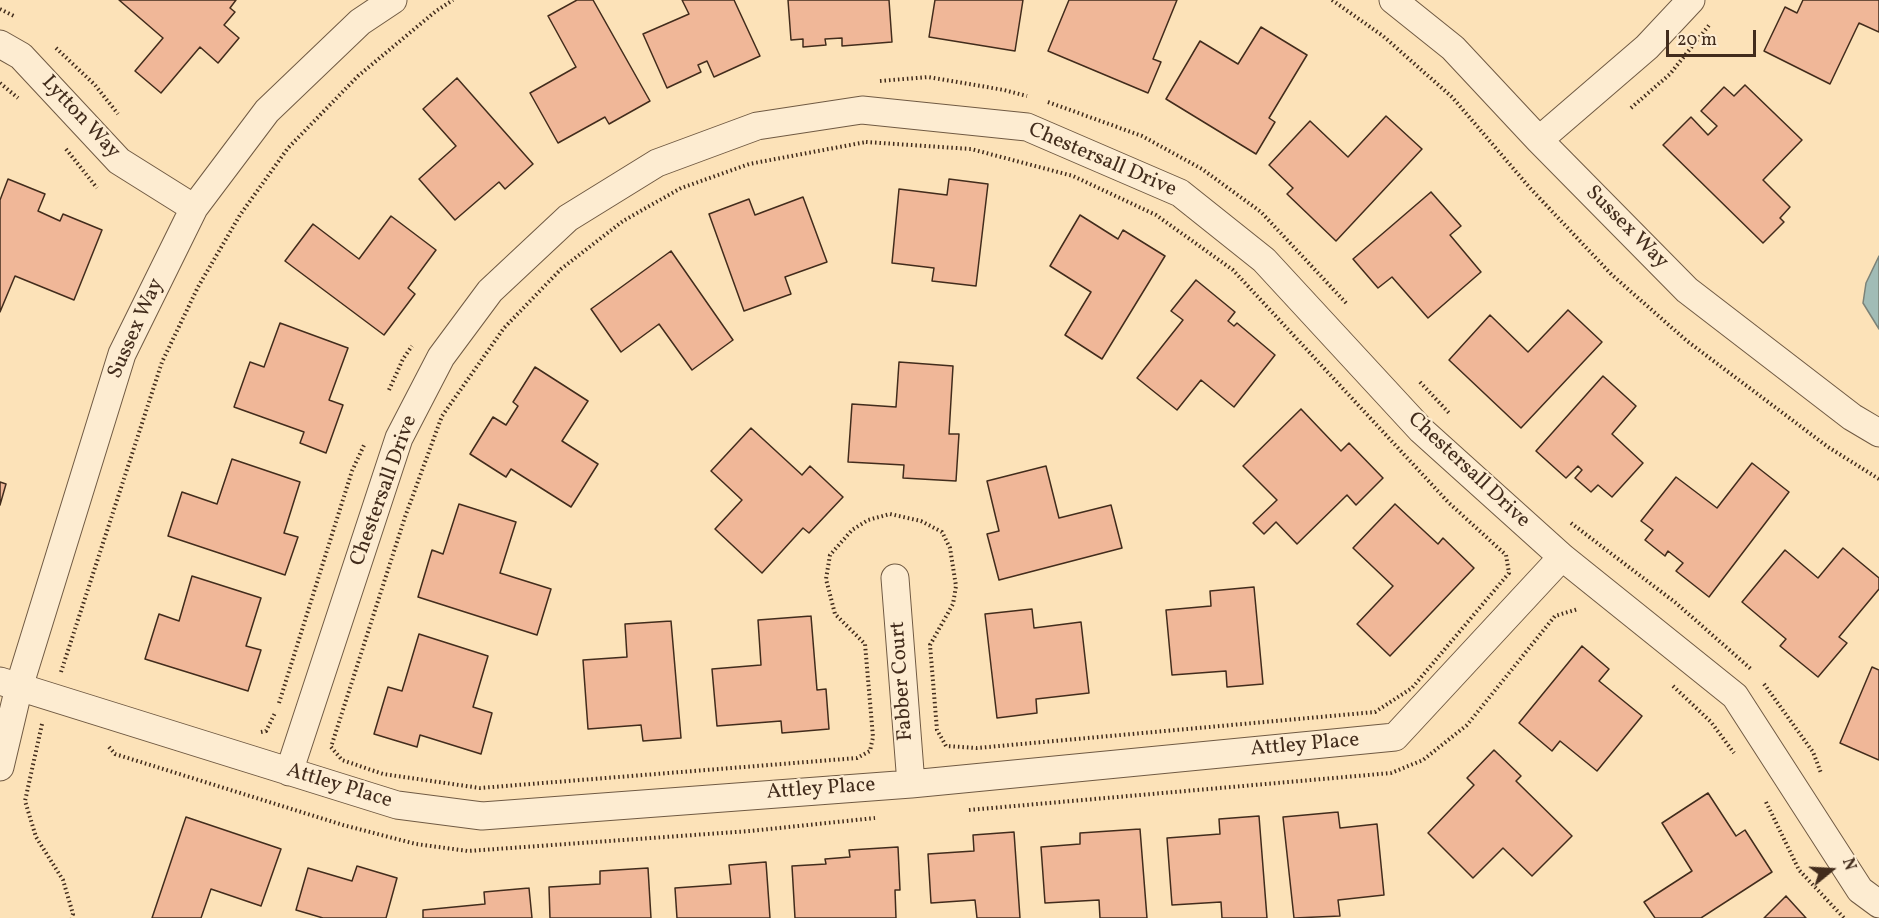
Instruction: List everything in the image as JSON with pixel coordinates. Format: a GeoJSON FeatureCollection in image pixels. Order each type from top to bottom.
{"type":"FeatureCollection","features":[{"type":"Feature","properties":{"kind":"street","name":"Sussex Way"},"geometry":{"type":"LineString","coordinates":[[0,767],[9,684],[122,354],[194,208],[267,111],[360,22],[393,0]]}},
{"type":"Feature","properties":{"kind":"street","name":"Sussex Way"},"geometry":{"type":"LineString","coordinates":[[1393,0],[1453,48],[1539,140],[1687,291],[1852,417],[1879,433]]}},
{"type":"Feature","properties":{"kind":"street"},"geometry":{"type":"LineString","coordinates":[[1539,140],[1647,47],[1691,0]]}},
{"type":"Feature","properties":{"kind":"street","name":"Lytton Way"},"geometry":{"type":"LineString","coordinates":[[0,44],[21,56],[119,161],[194,208]]}},
{"type":"Feature","properties":{"kind":"street","name":"Chestersall Drive"},"geometry":{"type":"LineString","coordinates":[[289,772],[399,438],[441,357],[490,291],[567,218],[657,163],[757,126],[862,110],[1027,127],[1180,193],[1264,260],[1421,430],[1562,557],[1735,696],[1860,890],[1879,904]]}},
{"type":"Feature","properties":{"kind":"street","name":"Attley Place"},"geometry":{"type":"LineString","coordinates":[[9,684],[397,805],[482,816],[910,783],[1395,737],[1562,557]]}},
{"type":"Feature","properties":{"kind":"street","name":"Fabber Court"},"geometry":{"type":"LineString","coordinates":[[895,578],[910,783]]}},
{"type":"Feature","properties":{"kind":"path"},"geometry":{"type":"LineString","coordinates":[[71,918],[74,914],[63,880],[36,837],[25,801],[51,697],[162,362],[198,287],[240,215],[288,148],[358,76],[436,11],[453,0]]}},
{"type":"Feature","properties":{"kind":"path"},"geometry":{"type":"LineString","coordinates":[[1332,0],[1383,36],[1452,96],[1530,189],[1611,275],[1687,341],[1828,447],[1879,479]]}},
{"type":"Feature","properties":{"kind":"path"},"geometry":{"type":"LineString","coordinates":[[1631,108],[1670,75],[1704,34],[1714,17]]}},
{"type":"Feature","properties":{"kind":"path"},"geometry":{"type":"LineString","coordinates":[[869,82],[928,77],[1004,90],[1069,108],[1142,136],[1202,169],[1261,212],[1299,250],[1354,312]]}},
{"type":"Feature","properties":{"kind":"path"},"geometry":{"type":"LineString","coordinates":[[866,142],[971,149],[1073,176],[1156,215],[1233,270],[1449,503],[1506,555],[1509,573],[1412,688],[1375,712],[977,748],[946,746],[937,730],[930,645],[953,604],[956,586],[950,548],[942,532],[921,521],[890,514],[868,519],[852,530],[830,555],[826,579],[836,614],[865,644],[873,737],[870,751],[857,758],[519,786],[463,786],[383,774],[342,760],[331,747],[405,517],[442,416],[504,328],[561,269],[623,221],[681,188],[749,164],[866,142]]}},
{"type":"Feature","properties":{"kind":"path"},"geometry":{"type":"LineString","coordinates":[[384,399],[403,359],[415,342]]}},
{"type":"Feature","properties":{"kind":"path"},"geometry":{"type":"LineString","coordinates":[[1416,378],[1454,418]]}},
{"type":"Feature","properties":{"kind":"path"},"geometry":{"type":"LineString","coordinates":[[253,733],[266,732],[275,716],[352,471],[366,440]]}},
{"type":"Feature","properties":{"kind":"path"},"geometry":{"type":"LineString","coordinates":[[1565,518],[1676,603],[1742,659],[1771,692],[1813,752],[1824,779]]}},
{"type":"Feature","properties":{"kind":"water"},"geometry":{"type":"Polygon","coordinates":[[[1879,256],[1879,329],[1863,303],[1866,283],[1879,256]]]}},
{"type":"Feature","properties":{"kind":"building"},"geometry":{"type":"Polygon","coordinates":[[[119,0],[236,0],[230,8],[235,12],[224,25],[239,38],[218,63],[200,47],[161,93],[135,71],[163,38],[119,0]]]}},
{"type":"Feature","properties":{"kind":"building"},"geometry":{"type":"Polygon","coordinates":[[[577,0],[593,0],[650,101],[609,124],[605,117],[558,143],[530,93],[576,67],[548,16],[577,0]]]}},
{"type":"Feature","properties":{"kind":"building"},"geometry":{"type":"Polygon","coordinates":[[[682,0],[734,0],[760,56],[714,77],[707,61],[698,65],[701,72],[667,88],[643,34],[689,14],[682,0]]]}},
{"type":"Feature","properties":{"kind":"building"},"geometry":{"type":"Polygon","coordinates":[[[788,0],[889,0],[892,42],[842,46],[842,38],[825,39],[826,45],[803,47],[803,39],[791,40],[788,0]]]}},
{"type":"Feature","properties":{"kind":"building"},"geometry":{"type":"Polygon","coordinates":[[[935,0],[1023,0],[1015,51],[929,37],[935,0]]]}},
{"type":"Feature","properties":{"kind":"building"},"geometry":{"type":"Polygon","coordinates":[[[1069,0],[1177,0],[1153,59],[1161,62],[1148,93],[1048,51],[1069,0]]]}},
{"type":"Feature","properties":{"kind":"building"},"geometry":{"type":"Polygon","coordinates":[[[1803,0],[1879,0],[1879,32],[1859,23],[1830,84],[1764,51],[1785,7],[1797,13],[1803,0]]]}},
{"type":"Feature","properties":{"kind":"building"},"geometry":{"type":"Polygon","coordinates":[[[1261,27],[1307,55],[1269,118],[1275,122],[1256,154],[1166,99],[1200,41],[1238,64],[1261,27]]]}},
{"type":"Feature","properties":{"kind":"building"},"geometry":{"type":"Polygon","coordinates":[[[457,78],[533,164],[505,189],[499,182],[455,220],[419,179],[456,146],[423,109],[457,78]]]}},
{"type":"Feature","properties":{"kind":"building"},"geometry":{"type":"Polygon","coordinates":[[[1745,85],[1802,140],[1763,180],[1790,207],[1780,218],[1784,222],[1763,243],[1663,145],[1691,117],[1708,135],[1717,126],[1701,111],[1724,87],[1734,96],[1745,85]]]}},
{"type":"Feature","properties":{"kind":"building"},"geometry":{"type":"Polygon","coordinates":[[[1386,116],[1422,149],[1336,241],[1287,194],[1293,188],[1269,165],[1310,121],[1348,157],[1386,116]]]}},
{"type":"Feature","properties":{"kind":"building"},"geometry":{"type":"Polygon","coordinates":[[[8,179],[45,194],[38,211],[60,221],[63,214],[102,230],[74,300],[15,276],[0,312],[0,200],[8,179]]]}},
{"type":"Feature","properties":{"kind":"building"},"geometry":{"type":"Polygon","coordinates":[[[949,179],[988,184],[976,286],[932,281],[934,268],[892,263],[899,189],[947,195],[949,179]]]}},
{"type":"Feature","properties":{"kind":"building"},"geometry":{"type":"Polygon","coordinates":[[[1431,192],[1461,226],[1450,235],[1481,272],[1428,318],[1392,277],[1378,288],[1353,259],[1431,192]]]}},
{"type":"Feature","properties":{"kind":"building"},"geometry":{"type":"Polygon","coordinates":[[[803,197],[827,262],[785,277],[791,294],[744,311],[709,214],[749,199],[755,215],[803,197]]]}},
{"type":"Feature","properties":{"kind":"building"},"geometry":{"type":"Polygon","coordinates":[[[1080,215],[1118,239],[1123,230],[1165,256],[1102,359],[1065,335],[1091,292],[1050,266],[1080,215]]]}},
{"type":"Feature","properties":{"kind":"building"},"geometry":{"type":"Polygon","coordinates":[[[391,216],[436,250],[408,288],[415,294],[384,335],[285,261],[313,224],[359,259],[391,216]]]}},
{"type":"Feature","properties":{"kind":"building"},"geometry":{"type":"Polygon","coordinates":[[[671,251],[733,340],[692,370],[659,324],[621,352],[591,309],[671,251]]]}},
{"type":"Feature","properties":{"kind":"building"},"geometry":{"type":"Polygon","coordinates":[[[1196,280],[1235,312],[1228,321],[1234,326],[1237,323],[1275,355],[1234,407],[1201,380],[1177,410],[1137,378],[1183,320],[1171,311],[1196,280]]]}},
{"type":"Feature","properties":{"kind":"building"},"geometry":{"type":"Polygon","coordinates":[[[1568,310],[1602,342],[1521,428],[1449,360],[1490,315],[1528,352],[1568,310]]]}},
{"type":"Feature","properties":{"kind":"building"},"geometry":{"type":"Polygon","coordinates":[[[280,323],[348,348],[329,400],[343,405],[326,453],[300,443],[304,432],[234,407],[250,362],[264,367],[280,323]]]}},
{"type":"Feature","properties":{"kind":"building"},"geometry":{"type":"Polygon","coordinates":[[[899,362],[953,366],[949,434],[959,434],[956,481],[903,478],[904,465],[848,462],[852,404],[896,407],[899,362]]]}},
{"type":"Feature","properties":{"kind":"building"},"geometry":{"type":"Polygon","coordinates":[[[535,367],[588,401],[562,441],[598,464],[571,507],[511,469],[506,477],[470,454],[493,417],[506,425],[518,406],[513,402],[535,367]]]}},
{"type":"Feature","properties":{"kind":"building"},"geometry":{"type":"Polygon","coordinates":[[[1603,376],[1636,406],[1612,434],[1643,463],[1612,497],[1598,485],[1591,492],[1575,478],[1582,470],[1578,466],[1566,478],[1536,451],[1603,376]]]}},
{"type":"Feature","properties":{"kind":"building"},"geometry":{"type":"Polygon","coordinates":[[[1301,409],[1341,451],[1349,443],[1383,478],[1356,505],[1347,495],[1297,544],[1276,522],[1264,534],[1253,523],[1277,500],[1243,466],[1301,409]]]}},
{"type":"Feature","properties":{"kind":"building"},"geometry":{"type":"Polygon","coordinates":[[[751,428],[802,475],[810,466],[843,497],[809,533],[803,528],[762,573],[715,529],[742,500],[711,471],[751,428]]]}},
{"type":"Feature","properties":{"kind":"building"},"geometry":{"type":"Polygon","coordinates":[[[232,459],[300,482],[284,533],[298,537],[285,575],[168,536],[182,492],[217,504],[232,459]]]}},
{"type":"Feature","properties":{"kind":"building"},"geometry":{"type":"Polygon","coordinates":[[[1752,463],[1789,492],[1709,597],[1676,571],[1683,563],[1668,551],[1665,556],[1645,540],[1653,530],[1641,521],[1676,477],[1717,508],[1752,463]]]}},
{"type":"Feature","properties":{"kind":"building"},"geometry":{"type":"Polygon","coordinates":[[[1046,466],[1059,518],[1111,505],[1122,548],[999,580],[987,534],[999,531],[987,481],[1046,466]]]}},
{"type":"Feature","properties":{"kind":"building"},"geometry":{"type":"Polygon","coordinates":[[[0,482],[6,484],[0,505],[0,482]]]}},
{"type":"Feature","properties":{"kind":"building"},"geometry":{"type":"Polygon","coordinates":[[[459,504],[516,522],[500,573],[551,589],[537,635],[418,597],[432,550],[443,554],[459,504]]]}},
{"type":"Feature","properties":{"kind":"building"},"geometry":{"type":"Polygon","coordinates":[[[1395,504],[1438,544],[1443,538],[1474,568],[1390,656],[1357,624],[1393,586],[1353,548],[1395,504]]]}},
{"type":"Feature","properties":{"kind":"building"},"geometry":{"type":"Polygon","coordinates":[[[1843,548],[1879,578],[1879,589],[1839,637],[1847,643],[1818,677],[1780,646],[1786,639],[1742,602],[1785,550],[1818,578],[1843,548]]]}},
{"type":"Feature","properties":{"kind":"building"},"geometry":{"type":"Polygon","coordinates":[[[192,576],[261,598],[246,646],[261,650],[248,691],[145,659],[159,614],[179,621],[192,576]]]}},
{"type":"Feature","properties":{"kind":"building"},"geometry":{"type":"Polygon","coordinates":[[[1254,587],[1263,684],[1227,687],[1226,671],[1172,675],[1166,610],[1211,606],[1210,591],[1254,587]]]}},
{"type":"Feature","properties":{"kind":"building"},"geometry":{"type":"Polygon","coordinates":[[[1032,609],[1034,628],[1081,622],[1089,693],[1036,699],[1037,713],[997,718],[985,614],[1032,609]]]}},
{"type":"Feature","properties":{"kind":"building"},"geometry":{"type":"Polygon","coordinates":[[[811,616],[817,690],[826,689],[829,729],[782,733],[781,721],[717,726],[712,669],[761,665],[758,620],[811,616]]]}},
{"type":"Feature","properties":{"kind":"building"},"geometry":{"type":"Polygon","coordinates":[[[671,621],[681,738],[643,741],[641,725],[588,729],[583,660],[627,657],[625,624],[671,621]]]}},
{"type":"Feature","properties":{"kind":"building"},"geometry":{"type":"Polygon","coordinates":[[[419,634],[488,656],[473,707],[492,713],[481,754],[420,735],[417,747],[374,734],[388,687],[402,691],[419,634]]]}},
{"type":"Feature","properties":{"kind":"building"},"geometry":{"type":"Polygon","coordinates":[[[1582,646],[1609,669],[1599,681],[1642,716],[1597,771],[1560,741],[1552,751],[1519,723],[1582,646]]]}},
{"type":"Feature","properties":{"kind":"building"},"geometry":{"type":"Polygon","coordinates":[[[1872,667],[1879,670],[1879,760],[1840,743],[1872,667]]]}},
{"type":"Feature","properties":{"kind":"building"},"geometry":{"type":"Polygon","coordinates":[[[1494,750],[1521,776],[1516,781],[1572,836],[1532,876],[1503,848],[1473,878],[1428,833],[1474,785],[1467,778],[1494,750]]]}},
{"type":"Feature","properties":{"kind":"building"},"geometry":{"type":"Polygon","coordinates":[[[1708,793],[1736,836],[1745,830],[1772,872],[1701,918],[1655,918],[1644,902],[1692,871],[1662,823],[1708,793]]]}},
{"type":"Feature","properties":{"kind":"building"},"geometry":{"type":"Polygon","coordinates":[[[1338,812],[1340,828],[1377,824],[1384,895],[1338,900],[1340,916],[1294,918],[1283,817],[1338,812]]]}},
{"type":"Feature","properties":{"kind":"building"},"geometry":{"type":"Polygon","coordinates":[[[1259,816],[1267,918],[1222,918],[1221,902],[1172,905],[1167,838],[1220,834],[1219,819],[1259,816]]]}},
{"type":"Feature","properties":{"kind":"building"},"geometry":{"type":"Polygon","coordinates":[[[186,817],[281,849],[261,906],[211,889],[201,918],[152,918],[186,817]]]}},
{"type":"Feature","properties":{"kind":"building"},"geometry":{"type":"Polygon","coordinates":[[[1140,829],[1147,918],[1100,918],[1099,900],[1045,903],[1041,847],[1080,844],[1080,833],[1140,829]]]}},
{"type":"Feature","properties":{"kind":"building"},"geometry":{"type":"Polygon","coordinates":[[[1014,832],[1020,918],[977,918],[975,900],[931,903],[928,854],[974,851],[973,835],[1014,832]]]}},
{"type":"Feature","properties":{"kind":"building"},"geometry":{"type":"Polygon","coordinates":[[[898,847],[900,890],[895,890],[896,918],[795,918],[792,866],[826,864],[825,859],[850,857],[849,850],[898,847]]]}},
{"type":"Feature","properties":{"kind":"building"},"geometry":{"type":"Polygon","coordinates":[[[766,862],[770,918],[677,918],[675,888],[731,884],[729,865],[766,862]]]}},
{"type":"Feature","properties":{"kind":"building"},"geometry":{"type":"Polygon","coordinates":[[[357,866],[397,878],[386,918],[323,918],[296,910],[308,868],[352,881],[357,866]]]}},
{"type":"Feature","properties":{"kind":"building"},"geometry":{"type":"Polygon","coordinates":[[[648,868],[651,918],[550,918],[549,887],[600,884],[600,871],[648,868]]]}},
{"type":"Feature","properties":{"kind":"building"},"geometry":{"type":"Polygon","coordinates":[[[529,888],[532,918],[423,918],[423,910],[485,904],[484,892],[529,888]]]}},
{"type":"Feature","properties":{"kind":"building"},"geometry":{"type":"Polygon","coordinates":[[[1786,896],[1806,918],[1764,918],[1786,896]]]}}]}
